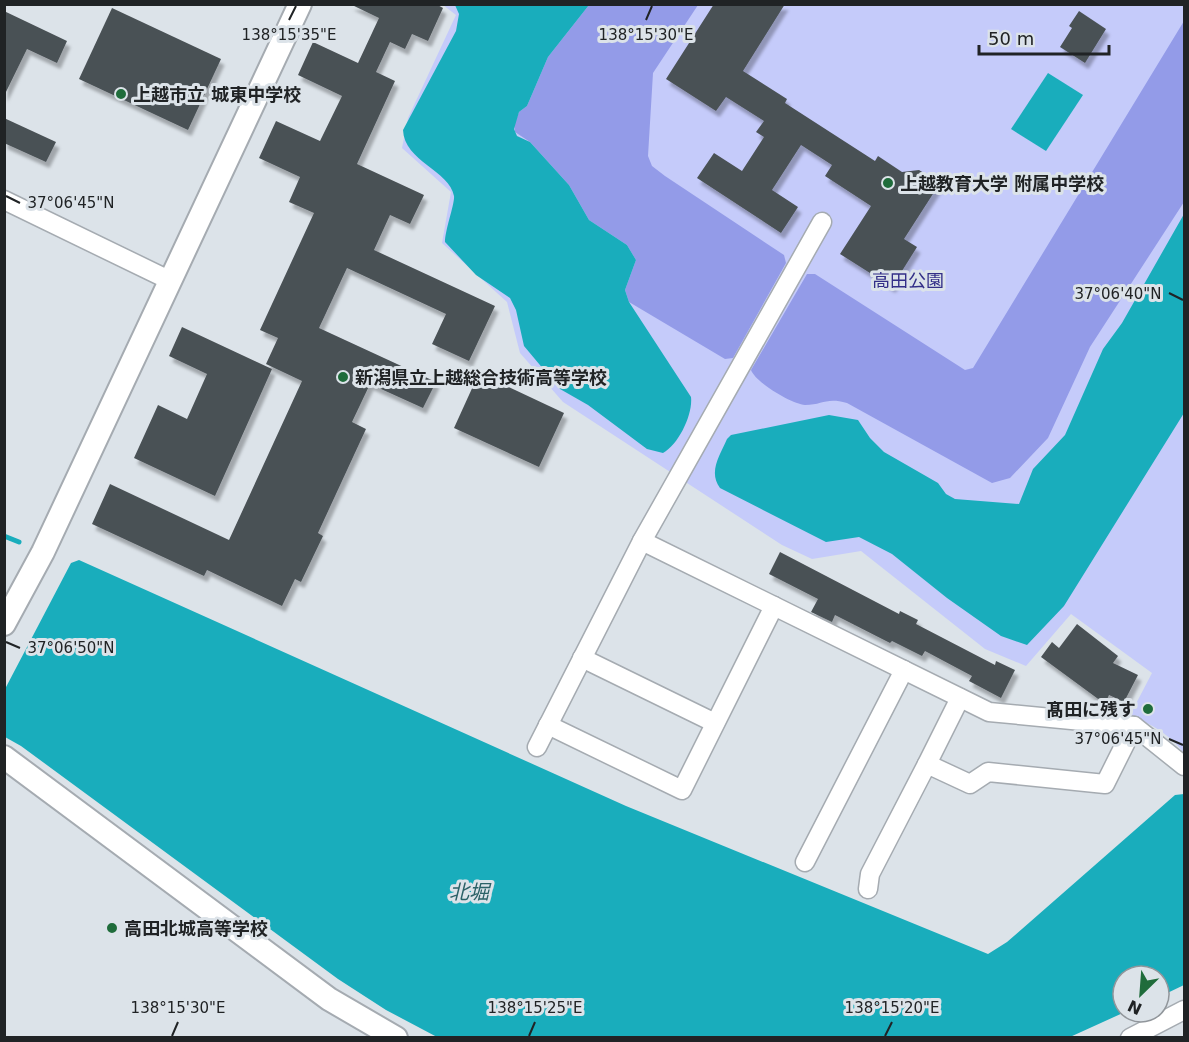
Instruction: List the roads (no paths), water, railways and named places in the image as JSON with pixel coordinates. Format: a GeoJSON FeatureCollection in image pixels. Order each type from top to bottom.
{"type":"FeatureCollection","features":[{"type":"Feature","properties":{"kind":"street"},"geometry":{"type":"LineString","coordinates":[[8,611],[43,552],[300,4]]}},
{"type":"Feature","properties":{"kind":"street"},"geometry":{"type":"LineString","coordinates":[[4,200],[171,281]]}},
{"type":"Feature","properties":{"kind":"street"},"geometry":{"type":"LineString","coordinates":[[537,747],[642,541],[822,222]]}},
{"type":"Feature","properties":{"kind":"street"},"geometry":{"type":"LineString","coordinates":[[642,541],[994,713],[1134,726],[1183,760]]}},
{"type":"Feature","properties":{"kind":"street"},"geometry":{"type":"LineString","coordinates":[[548,725],[682,790],[774,606]]}},
{"type":"Feature","properties":{"kind":"street"},"geometry":{"type":"LineString","coordinates":[[582,658],[715,723]]}},
{"type":"Feature","properties":{"kind":"street"},"geometry":{"type":"LineString","coordinates":[[805,862],[904,670]]}},
{"type":"Feature","properties":{"kind":"street"},"geometry":{"type":"LineString","coordinates":[[868,889],[870,874],[960,698]]}},
{"type":"Feature","properties":{"kind":"street"},"geometry":{"type":"LineString","coordinates":[[927,765],[970,784],[988,772],[1105,784],[1134,726]]}},
{"type":"Feature","properties":{"kind":"street"},"geometry":{"type":"LineString","coordinates":[[4,757],[329,999],[396,1038]]}},
{"type":"Feature","properties":{"kind":"street"},"geometry":{"type":"LineString","coordinates":[[1130,1038],[1185,1010]]}},
{"type":"Feature","properties":{"kind":"water"},"geometry":{"type":"Polygon","coordinates":[[[455,5],[589,5],[548,57],[527,106],[519,112],[514,129],[517,136],[530,142],[569,185],[589,220],[627,245],[636,260],[625,290],[629,302],[691,397],[690,412],[684,428],[669,449],[663,453],[647,449],[588,405],[560,389],[524,346],[516,310],[510,298],[476,275],[445,242],[454,196],[451,187],[411,150],[405,141],[403,130],[456,31],[459,14],[455,5]]]}},
{"type":"Feature","properties":{"kind":"water"},"geometry":{"type":"Polygon","coordinates":[[[1048,73],[1083,95],[1046,151],[1011,129],[1048,73]]]}},
{"type":"Feature","properties":{"kind":"water"},"geometry":{"type":"Polygon","coordinates":[[[1184,214],[1184,413],[1064,606],[1027,645],[1001,636],[947,598],[892,554],[859,537],[826,542],[720,488],[715,476],[716,463],[731,435],[829,415],[858,420],[870,438],[884,452],[938,483],[946,494],[955,499],[1019,504],[1033,469],[1065,435],[1103,349],[1122,323],[1184,214]]]}},
{"type":"Feature","properties":{"kind":"water","name":"北堀"},"geometry":{"type":"Polygon","coordinates":[[[79,560],[626,806],[988,954],[1007,942],[1175,795],[1184,794],[1184,985],[1171,991],[1171,964],[1111,964],[1111,1018],[1070,1037],[437,1037],[386,1010],[338,979],[21,746],[5,737],[5,689],[71,563],[79,560]]]}},
{"type":"Feature","properties":{"kind":"waterway"},"geometry":{"type":"LineString","coordinates":[[4,536],[19,542]]}},
{"type":"Feature","properties":{"kind":"place","name":"上越市立 城東中学校"},"geometry":{"type":"Point","coordinates":[121,94]}},
{"type":"Feature","properties":{"kind":"place","name":"上越教育大学 附属中学校"},"geometry":{"type":"Point","coordinates":[888,183]}},
{"type":"Feature","properties":{"kind":"place","name":"新潟県立上越総合技術高等学校"},"geometry":{"type":"Point","coordinates":[343,377]}},
{"type":"Feature","properties":{"kind":"place","name":"髙田に残す"},"geometry":{"type":"Point","coordinates":[1148,709]}},
{"type":"Feature","properties":{"kind":"place","name":"高田北城高等学校"},"geometry":{"type":"Point","coordinates":[112,928]}},
{"type":"Feature","properties":{"kind":"park label","name":"高田公園"},"geometry":{"type":"Point","coordinates":[908,280]}}]}
